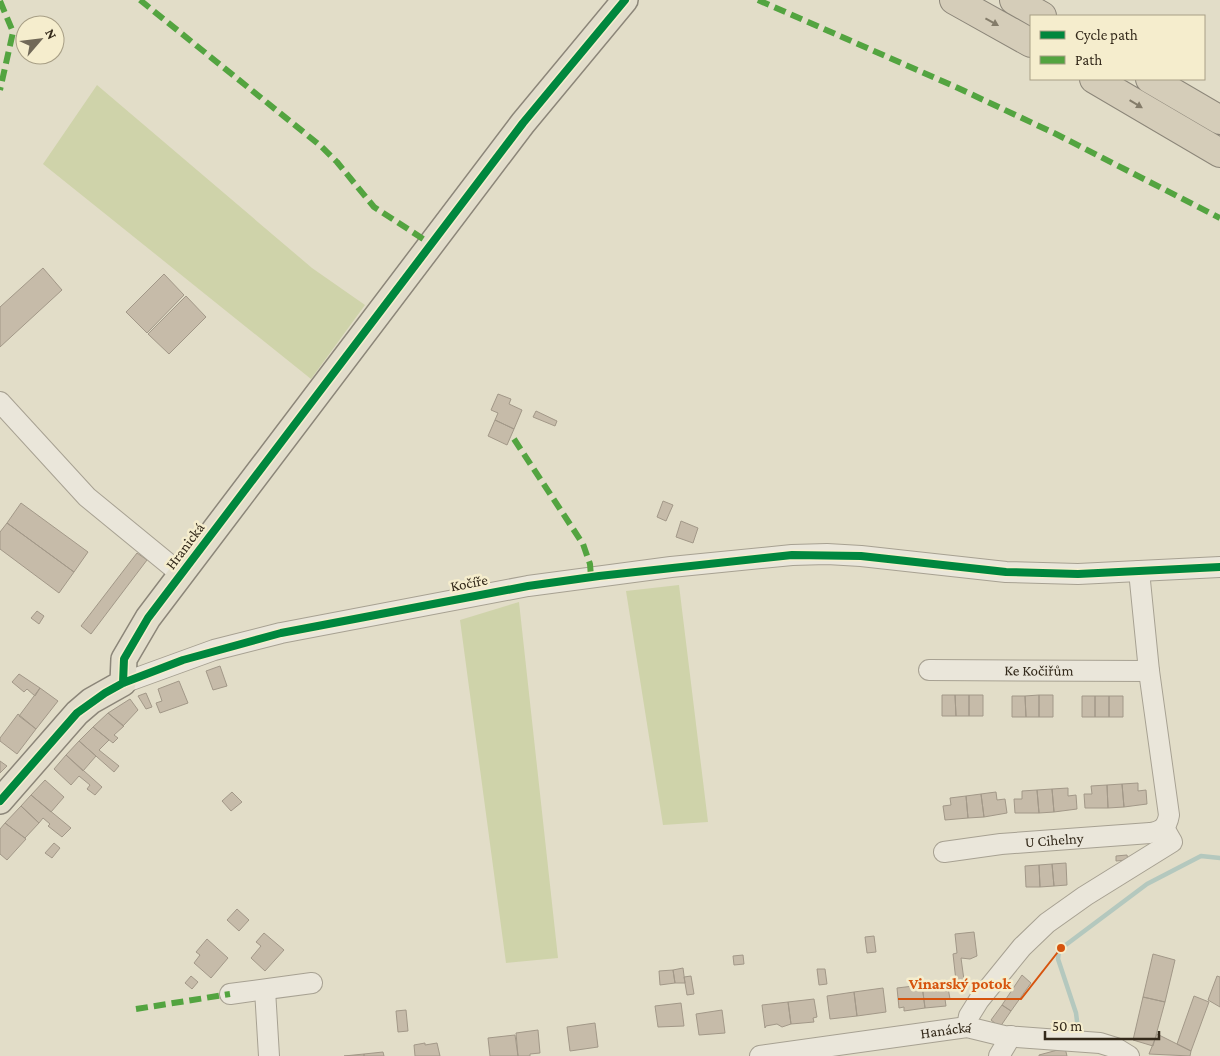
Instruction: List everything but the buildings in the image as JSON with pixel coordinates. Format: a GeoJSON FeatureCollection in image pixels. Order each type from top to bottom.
{"type":"FeatureCollection","features":[{"type":"Feature","properties":{"kind":"highway"},"geometry":{"type":"LineString","coordinates":[[954,0],[1030,42]]}},
{"type":"Feature","properties":{"kind":"highway"},"geometry":{"type":"LineString","coordinates":[[1014,0],[1040,15]]}},
{"type":"Feature","properties":{"kind":"highway"},"geometry":{"type":"LineString","coordinates":[[1096,80],[1220,153]]}},
{"type":"Feature","properties":{"kind":"highway"},"geometry":{"type":"LineString","coordinates":[[1152,80],[1220,120]]}},
{"type":"Feature","properties":{"kind":"main road","name":"Hranická"},"geometry":{"type":"LineString","coordinates":[[123,683],[122,666],[128,650],[181,574],[523,123],[625,0]]}},
{"type":"Feature","properties":{"kind":"main road"},"geometry":{"type":"LineString","coordinates":[[0,801],[78,713],[91,701],[123,683]]}},
{"type":"Feature","properties":{"kind":"street"},"geometry":{"type":"LineString","coordinates":[[0,402],[81,491],[181,574]]}},
{"type":"Feature","properties":{"kind":"street","name":"Kočíře"},"geometry":{"type":"LineString","coordinates":[[123,683],[184,660],[263,637],[528,586],[671,567],[792,555],[827,554],[862,556],[1006,572],[1078,574],[1220,567]]}},
{"type":"Feature","properties":{"kind":"street"},"geometry":{"type":"LineString","coordinates":[[967,1027],[970,1016],[979,1000],[1022,947],[1065,910],[1172,842],[1164,828],[1168,823],[1169,815],[1139,591],[1139,571]]}},
{"type":"Feature","properties":{"kind":"street","name":"Ke Kočiřům"},"geometry":{"type":"LineString","coordinates":[[929,670],[1149,671]]}},
{"type":"Feature","properties":{"kind":"street","name":"U Cihelny"},"geometry":{"type":"LineString","coordinates":[[944,852],[1001,844],[1150,833],[1164,828]]}},
{"type":"Feature","properties":{"kind":"street"},"geometry":{"type":"LineString","coordinates":[[230,994],[312,983]]}},
{"type":"Feature","properties":{"kind":"street"},"geometry":{"type":"LineString","coordinates":[[265,990],[270,1056]]}},
{"type":"Feature","properties":{"kind":"street","name":"Hanácká"},"geometry":{"type":"LineString","coordinates":[[760,1056],[967,1027],[1011,1036],[1078,1040],[1108,1045],[1129,1056]]}},
{"type":"Feature","properties":{"kind":"street"},"geometry":{"type":"LineString","coordinates":[[999,1056],[1011,1036]]}},
{"type":"Feature","properties":{"kind":"green space"},"geometry":{"type":"Polygon","coordinates":[[[97,85],[312,268],[365,305],[311,379],[43,164],[97,85]]]}},
{"type":"Feature","properties":{"kind":"green space"},"geometry":{"type":"Polygon","coordinates":[[[679,585],[708,822],[663,825],[626,591],[679,585]]]}},
{"type":"Feature","properties":{"kind":"green space"},"geometry":{"type":"Polygon","coordinates":[[[519,602],[558,958],[506,963],[460,620],[519,602]]]}},
{"type":"Feature","properties":{"kind":"waterway"},"geometry":{"type":"LineString","coordinates":[[1079,1037],[1076,1013],[1058,959],[1059,950],[1147,884],[1201,856],[1220,858]]}},
{"type":"Feature","properties":{"kind":"marked path"},"geometry":{"type":"LineString","coordinates":[[140,0],[322,147],[337,162],[374,207],[431,244]]}},
{"type":"Feature","properties":{"kind":"marked path"},"geometry":{"type":"LineString","coordinates":[[758,0],[958,88],[1056,134],[1220,218]]}},
{"type":"Feature","properties":{"kind":"marked path"},"geometry":{"type":"LineString","coordinates":[[0,1],[13,32],[0,90]]}},
{"type":"Feature","properties":{"kind":"marked path"},"geometry":{"type":"LineString","coordinates":[[514,439],[583,544],[590,564],[591,577]]}},
{"type":"Feature","properties":{"kind":"marked path"},"geometry":{"type":"LineString","coordinates":[[136,1009],[230,994]]}},
{"type":"Feature","properties":{"kind":"cycle path"},"geometry":{"type":"LineString","coordinates":[[123,683],[124,659],[148,618],[523,123],[625,0]]}},
{"type":"Feature","properties":{"kind":"cycle path"},"geometry":{"type":"LineString","coordinates":[[0,801],[77,713],[105,693],[123,683],[183,660],[281,633],[528,586],[599,576],[792,555],[861,556],[1006,572],[1078,574],[1220,567]]}},
{"type":"Feature","properties":{"kind":"place","name":"Vinarský potok"},"geometry":{"type":"Point","coordinates":[1061,948]}}]}
